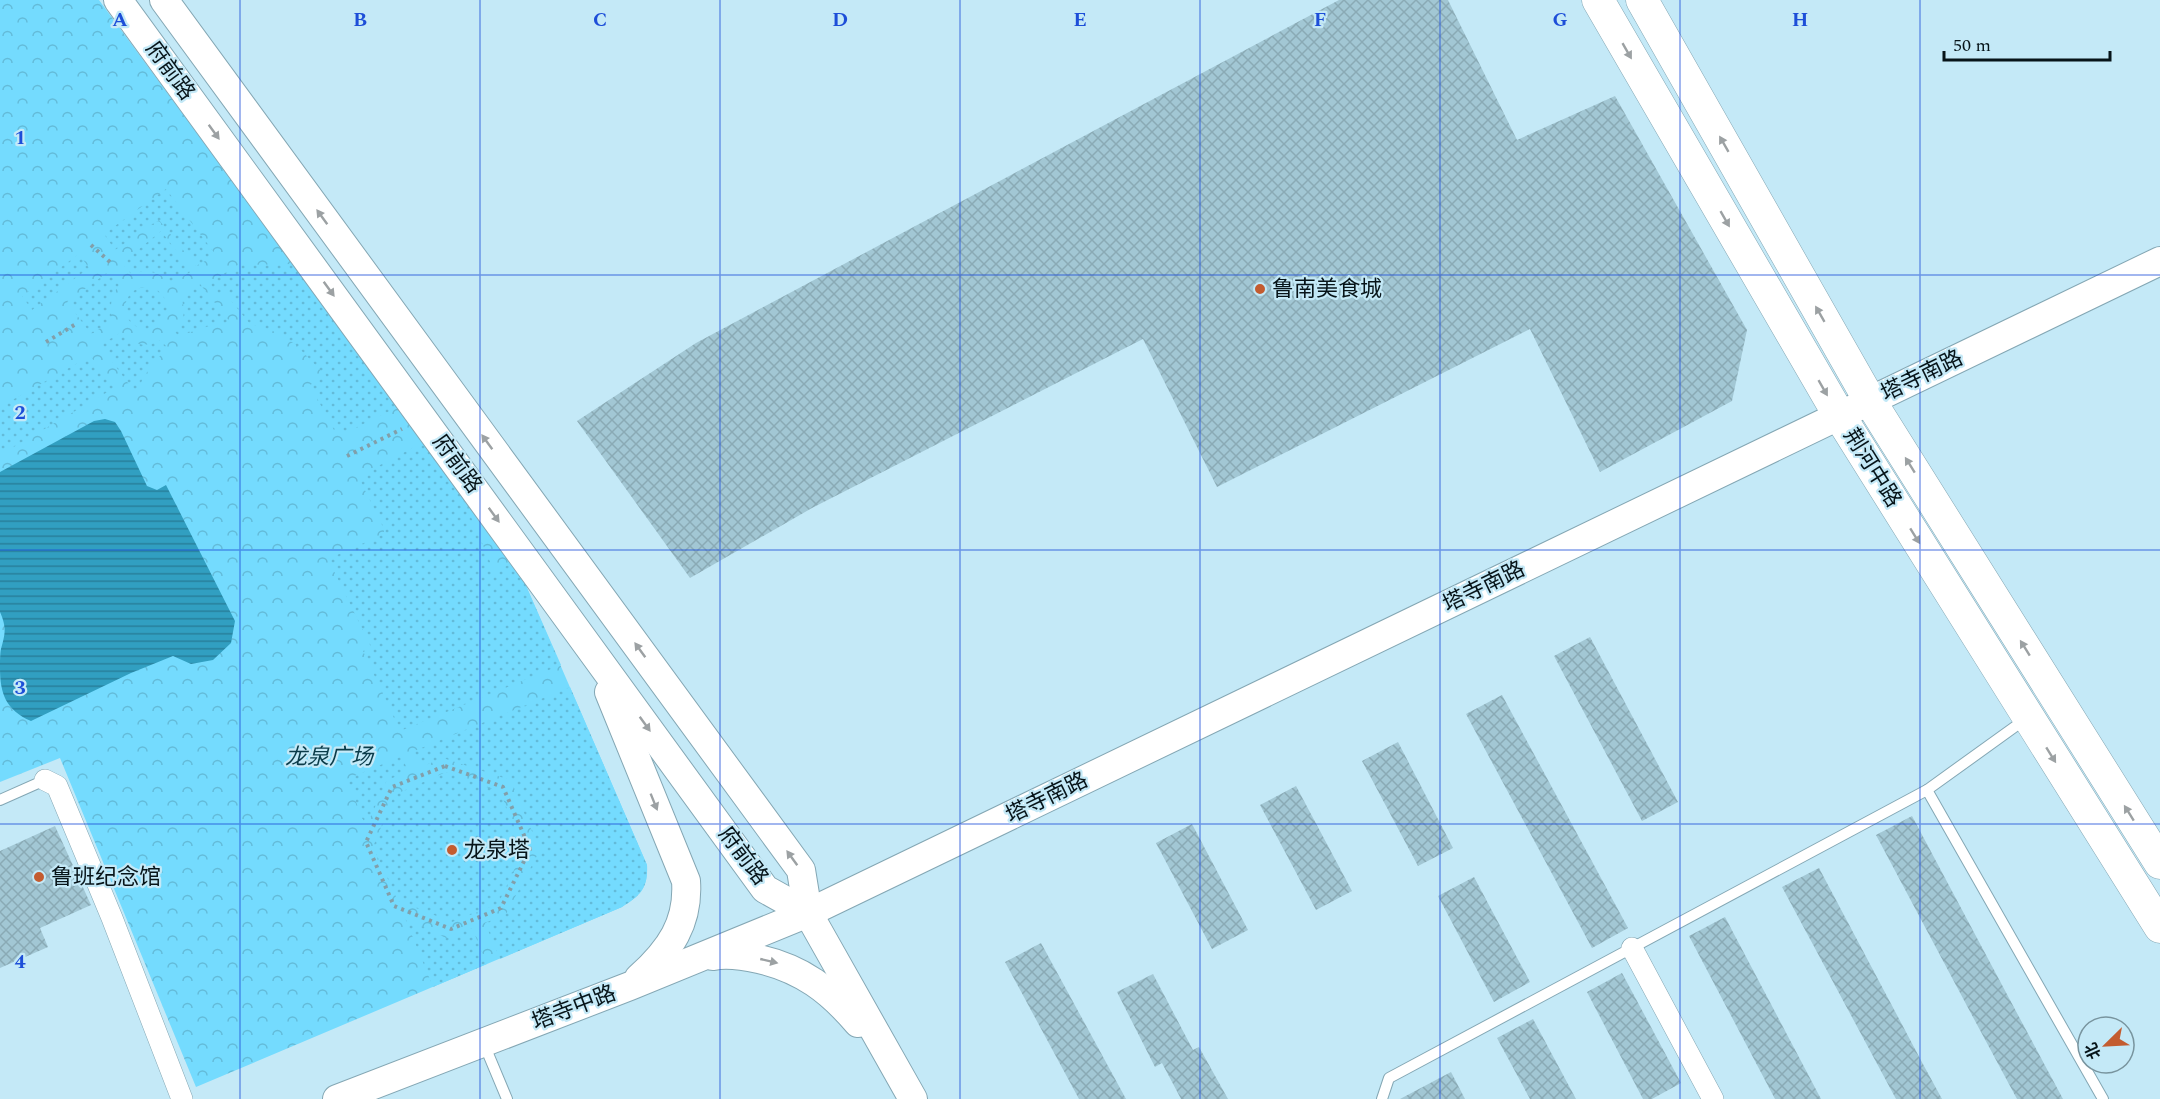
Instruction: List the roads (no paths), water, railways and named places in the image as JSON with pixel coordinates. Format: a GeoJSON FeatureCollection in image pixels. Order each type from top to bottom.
{"type":"FeatureCollection","features":[{"type":"Feature","properties":{"kind":"main road","name":"府前路"},"geometry":{"type":"LineString","coordinates":[[118,0],[765,889],[808,913]]}},
{"type":"Feature","properties":{"kind":"main road","name":"府前路"},"geometry":{"type":"LineString","coordinates":[[164,0],[801,870],[808,913],[913,1099]]}},
{"type":"Feature","properties":{"kind":"main road","name":"荆河中路"},"geometry":{"type":"LineString","coordinates":[[1598,0],[1839,416],[2160,927]]}},
{"type":"Feature","properties":{"kind":"main road","name":"荆河中路"},"geometry":{"type":"LineString","coordinates":[[1642,0],[1870,401],[2160,863]]}},
{"type":"Feature","properties":{"kind":"main road","name":"塔寺南路"},"geometry":{"type":"LineString","coordinates":[[808,913],[2160,261]]}},
{"type":"Feature","properties":{"kind":"main road"},"geometry":{"type":"LineString","coordinates":[[592,651],[686,881],[687,901],[680,926],[652,966],[630,986]]}},
{"type":"Feature","properties":{"kind":"main road","name":"塔寺中路"},"geometry":{"type":"LineString","coordinates":[[337,1099],[630,986],[808,913]]}},
{"type":"Feature","properties":{"kind":"main road"},"geometry":{"type":"LineString","coordinates":[[691,961],[719,955],[745,956],[779,964],[806,975],[850,1012],[890,1059]]}},
{"type":"Feature","properties":{"kind":"street"},"geometry":{"type":"LineString","coordinates":[[45,780],[57,786],[182,1099]]}},
{"type":"Feature","properties":{"kind":"street"},"geometry":{"type":"LineString","coordinates":[[1632,948],[1713,1099]]}},
{"type":"Feature","properties":{"kind":"lane"},"geometry":{"type":"LineString","coordinates":[[1382,1099],[1389,1078],[1927,790],[2028,718]]}},
{"type":"Feature","properties":{"kind":"lane"},"geometry":{"type":"LineString","coordinates":[[0,800],[45,780]]}},
{"type":"Feature","properties":{"kind":"lane"},"geometry":{"type":"LineString","coordinates":[[1927,790],[2103,1099]]}},
{"type":"Feature","properties":{"kind":"lane"},"geometry":{"type":"LineString","coordinates":[[484,1042],[507,1099]]}},
{"type":"Feature","properties":{"kind":"place","name":"鲁南美食城"},"geometry":{"type":"Point","coordinates":[1260,289]}},
{"type":"Feature","properties":{"kind":"place","name":"龙泉塔"},"geometry":{"type":"Point","coordinates":[452,850]}},
{"type":"Feature","properties":{"kind":"place","name":"鲁班纪念馆"},"geometry":{"type":"Point","coordinates":[39,877]}},
{"type":"Feature","properties":{"kind":"park label","name":"龙泉广场"},"geometry":{"type":"Point","coordinates":[329,757]}}]}
